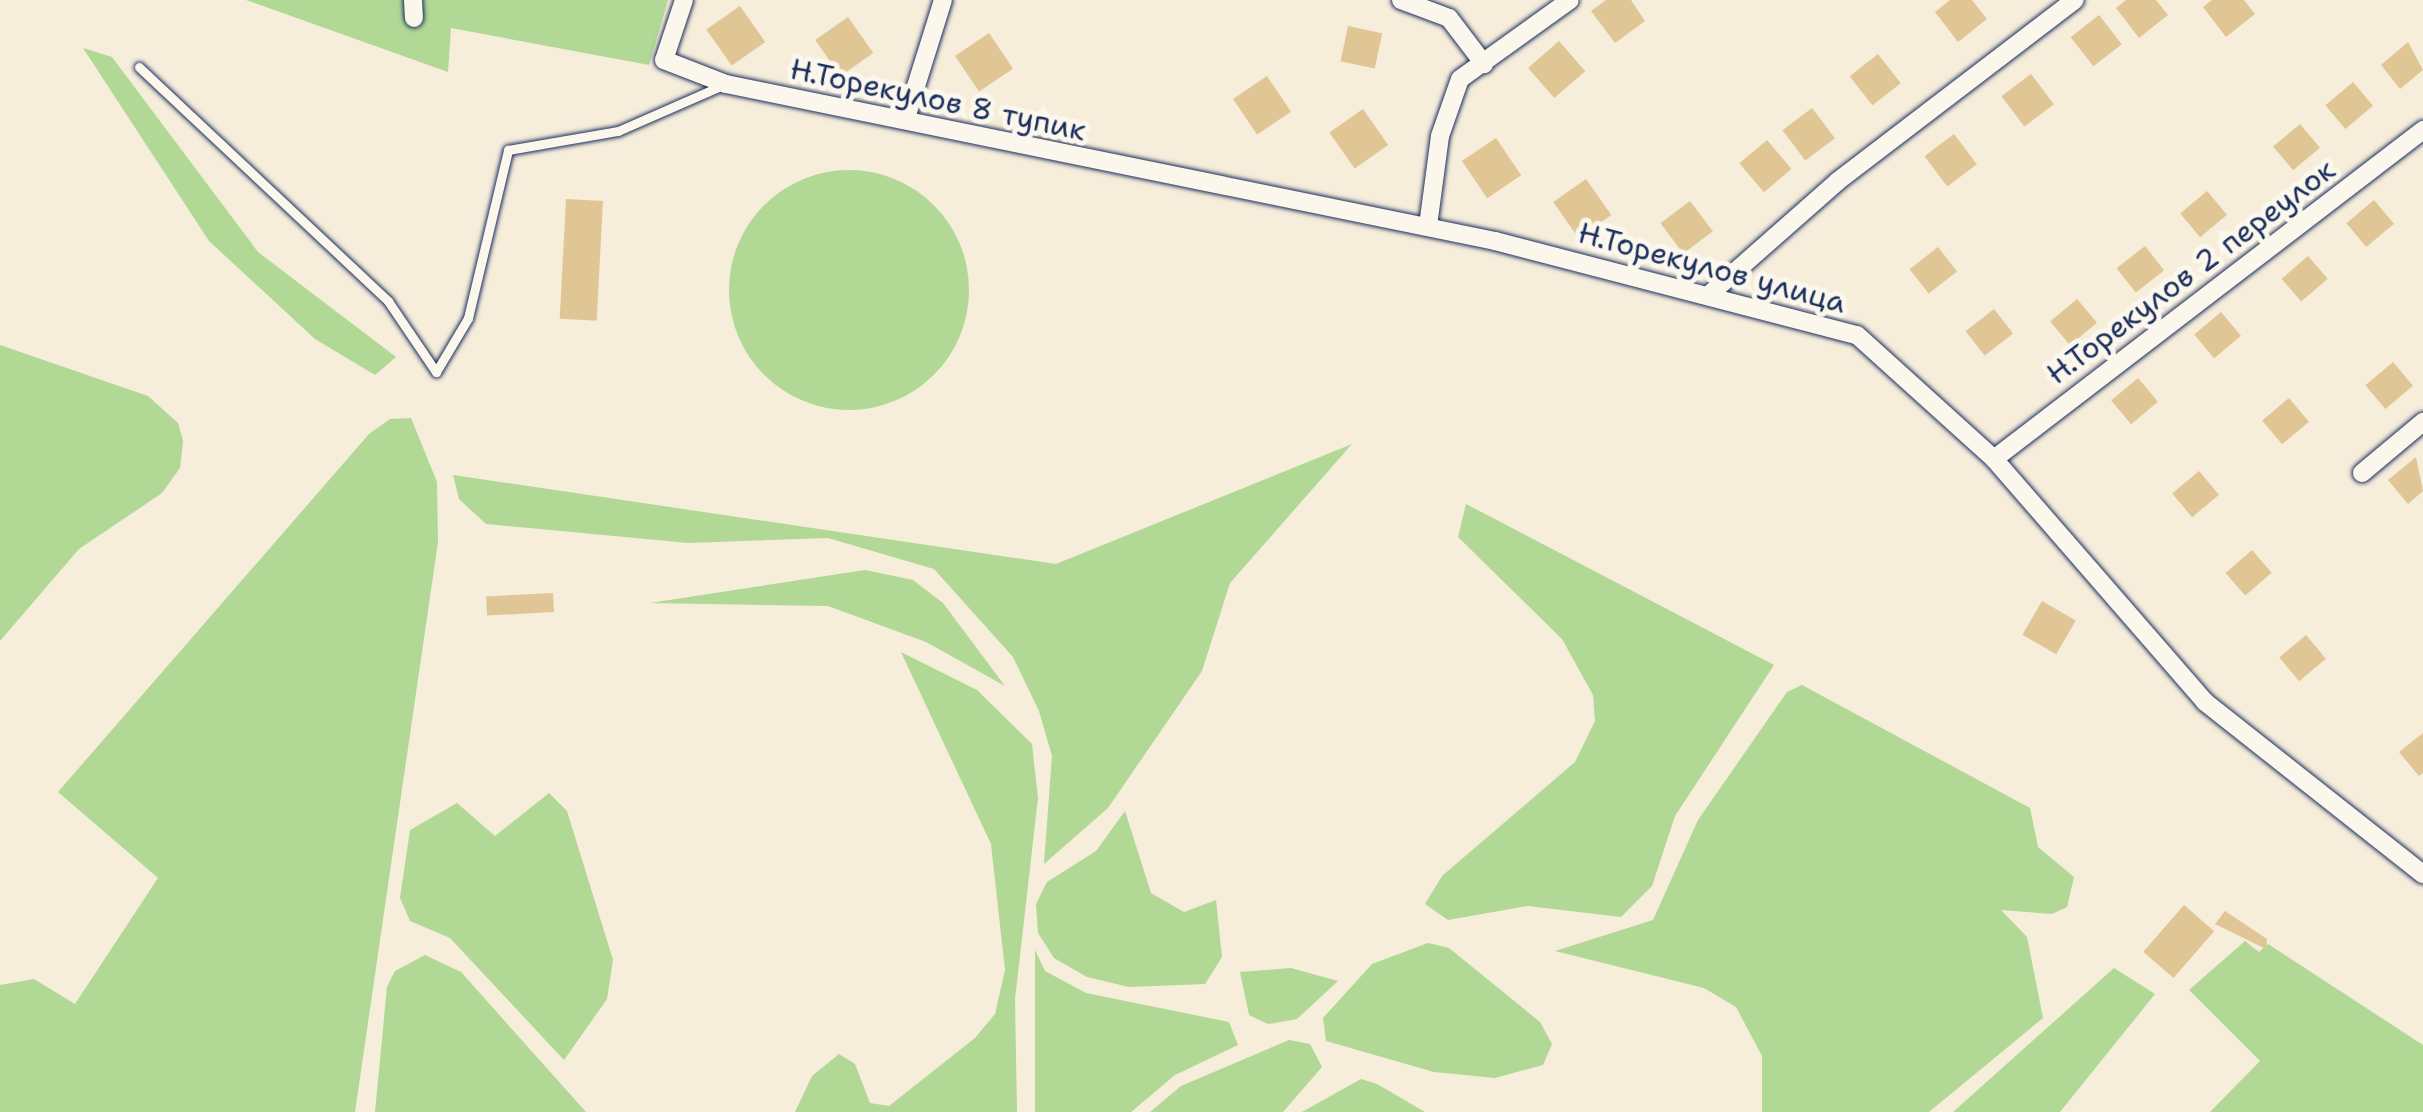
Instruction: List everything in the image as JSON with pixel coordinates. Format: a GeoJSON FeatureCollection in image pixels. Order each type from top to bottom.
{"type":"FeatureCollection","features":[{"type":"Feature","properties":{"kind":"street","name":"Н.Торекулов 8 тупик"},"geometry":{"type":"LineString","coordinates":[[684,0],[664,60],[726,84],[906,118],[1138,171]]}},
{"type":"Feature","properties":{"kind":"street"},"geometry":{"type":"LineString","coordinates":[[906,118],[943,0]]}},
{"type":"Feature","properties":{"kind":"street"},"geometry":{"type":"LineString","coordinates":[[1401,0],[1449,18],[1484,64]]}},
{"type":"Feature","properties":{"kind":"street"},"geometry":{"type":"LineString","coordinates":[[1428,226],[1445,122],[1460,79],[1570,0]]}},
{"type":"Feature","properties":{"kind":"street"},"geometry":{"type":"LineString","coordinates":[[1711,293],[1838,181],[2075,0]]}},
{"type":"Feature","properties":{"kind":"street","name":"Н.Торекулов 2 переулок"},"geometry":{"type":"LineString","coordinates":[[1994,459],[2423,130]]}},
{"type":"Feature","properties":{"kind":"street","name":"Н.Торекулов улица"},"geometry":{"type":"LineString","coordinates":[[1138,171],[1428,226],[1711,293],[1858,335],[1994,459],[2205,702],[2423,874]]}},
{"type":"Feature","properties":{"kind":"street"},"geometry":{"type":"LineString","coordinates":[[2362,473],[2423,422]]}},
{"type":"Feature","properties":{"kind":"lane"},"geometry":{"type":"LineString","coordinates":[[139,67],[388,301],[436,372],[468,318],[508,150],[618,132],[726,84]]}},
{"type":"Feature","properties":{"kind":"green space"},"geometry":{"type":"Polygon","coordinates":[[[246,0],[668,0],[649,65],[451,28],[448,72],[246,0]]]}},
{"type":"Feature","properties":{"kind":"green space"},"geometry":{"type":"Polygon","coordinates":[[[83,48],[112,57],[258,252],[396,357],[375,375],[315,339],[209,241],[83,48]]]}},
{"type":"Feature","properties":{"kind":"green space"},"geometry":{"type":"Polygon","coordinates":[[[849,170],[895,179],[934,205],[960,244],[969,290],[960,336],[934,375],[895,401],[849,410],[803,401],[764,375],[738,336],[729,290],[738,244],[764,205],[803,179],[849,170]]]}},
{"type":"Feature","properties":{"kind":"green space"},"geometry":{"type":"Polygon","coordinates":[[[0,345],[148,396],[178,423],[183,441],[180,468],[162,493],[79,549],[0,641],[0,345]]]}},
{"type":"Feature","properties":{"kind":"green space"},"geometry":{"type":"Polygon","coordinates":[[[411,418],[437,482],[438,542],[355,1112],[0,1112],[0,985],[34,979],[75,1004],[158,878],[58,792],[369,434],[390,419],[411,418]]]}},
{"type":"Feature","properties":{"kind":"green space"},"geometry":{"type":"Polygon","coordinates":[[[1352,444],[1230,583],[1202,671],[1108,808],[1044,864],[1052,756],[1039,711],[1013,657],[934,569],[828,538],[688,543],[486,524],[459,499],[453,475],[1056,564],[1352,444]]]}},
{"type":"Feature","properties":{"kind":"green space"},"geometry":{"type":"Polygon","coordinates":[[[1466,504],[1774,665],[1675,816],[1652,886],[1621,917],[1528,906],[1448,920],[1425,904],[1442,876],[1575,762],[1595,721],[1593,695],[1562,639],[1458,537],[1466,504]]]}},
{"type":"Feature","properties":{"kind":"green space"},"geometry":{"type":"Polygon","coordinates":[[[865,570],[913,580],[943,603],[1005,686],[926,642],[828,606],[650,603],[865,570]]]}},
{"type":"Feature","properties":{"kind":"green space"},"geometry":{"type":"Polygon","coordinates":[[[901,652],[977,690],[1032,744],[1038,798],[1015,999],[1017,1112],[795,1112],[812,1076],[839,1054],[855,1064],[870,1103],[889,1106],[975,1038],[995,1014],[1005,970],[991,844],[901,652]]]}},
{"type":"Feature","properties":{"kind":"green space"},"geometry":{"type":"Polygon","coordinates":[[[1802,685],[2030,808],[2038,847],[2074,877],[2067,907],[2052,914],[2001,910],[2027,937],[2043,1018],[1929,1112],[1762,1112],[1762,1056],[1736,1007],[1704,988],[1555,951],[1653,920],[1698,820],[1787,692],[1802,685]]]}},
{"type":"Feature","properties":{"kind":"green space"},"geometry":{"type":"Polygon","coordinates":[[[549,793],[567,811],[613,960],[607,999],[564,1060],[450,938],[410,921],[400,898],[410,830],[457,803],[495,836],[549,793]]]}},
{"type":"Feature","properties":{"kind":"green space"},"geometry":{"type":"Polygon","coordinates":[[[1125,811],[1151,893],[1184,912],[1216,900],[1222,957],[1205,984],[1129,987],[1087,977],[1054,958],[1038,933],[1036,904],[1047,882],[1096,851],[1125,811]]]}},
{"type":"Feature","properties":{"kind":"green space"},"geometry":{"type":"Polygon","coordinates":[[[2245,941],[2259,952],[2268,944],[2423,1045],[2423,1112],[2210,1112],[2260,1061],[2189,990],[2245,941]]]}},
{"type":"Feature","properties":{"kind":"green space"},"geometry":{"type":"Polygon","coordinates":[[[1428,943],[1449,948],[1540,1022],[1552,1044],[1543,1065],[1495,1078],[1434,1072],[1326,1041],[1323,1018],[1372,964],[1428,943]]]}},
{"type":"Feature","properties":{"kind":"green space"},"geometry":{"type":"Polygon","coordinates":[[[1035,950],[1045,971],[1086,993],[1229,1022],[1238,1045],[1175,1075],[1131,1112],[1035,1112],[1035,950]]]}},
{"type":"Feature","properties":{"kind":"green space"},"geometry":{"type":"Polygon","coordinates":[[[425,955],[461,972],[586,1112],[375,1112],[387,987],[395,971],[425,955]]]}},
{"type":"Feature","properties":{"kind":"green space"},"geometry":{"type":"Polygon","coordinates":[[[1291,968],[1338,981],[1297,1019],[1268,1024],[1249,1015],[1240,972],[1291,968]]]}},
{"type":"Feature","properties":{"kind":"green space"},"geometry":{"type":"Polygon","coordinates":[[[2114,968],[2155,994],[2060,1112],[1953,1112],[2114,968]]]}},
{"type":"Feature","properties":{"kind":"green space"},"geometry":{"type":"Polygon","coordinates":[[[1289,1040],[1310,1044],[1322,1067],[1283,1112],[1150,1112],[1181,1086],[1289,1040]]]}},
{"type":"Feature","properties":{"kind":"green space"},"geometry":{"type":"Polygon","coordinates":[[[1361,1079],[1377,1084],[1425,1112],[1302,1112],[1361,1079]]]}},
{"type":"Feature","properties":{"kind":"building"},"geometry":{"type":"Polygon","coordinates":[[[1606,0],[1631,0],[1645,21],[1615,43],[1591,11],[1606,0]]]}},
{"type":"Feature","properties":{"kind":"building"},"geometry":{"type":"Polygon","coordinates":[[[1950,0],[1972,0],[1987,19],[1958,42],[1935,12],[1950,0]]]}},
{"type":"Feature","properties":{"kind":"building"},"geometry":{"type":"Polygon","coordinates":[[[2126,0],[2156,0],[2168,15],[2139,38],[2116,8],[2126,0]]]}},
{"type":"Feature","properties":{"kind":"building"},"geometry":{"type":"Polygon","coordinates":[[[2212,0],[2244,0],[2255,14],[2226,37],[2203,7],[2212,0]]]}},
{"type":"Feature","properties":{"kind":"building"},"geometry":{"type":"Polygon","coordinates":[[[740,6],[765,42],[732,66],[706,30],[740,6]]]}},
{"type":"Feature","properties":{"kind":"building"},"geometry":{"type":"Polygon","coordinates":[[[2099,15],[2122,44],[2093,66],[2071,37],[2099,15]]]}},
{"type":"Feature","properties":{"kind":"building"},"geometry":{"type":"Polygon","coordinates":[[[848,17],[873,53],[840,76],[815,40],[848,17]]]}},
{"type":"Feature","properties":{"kind":"building"},"geometry":{"type":"Polygon","coordinates":[[[1348,26],[1382,33],[1375,68],[1341,61],[1348,26]]]}},
{"type":"Feature","properties":{"kind":"building"},"geometry":{"type":"Polygon","coordinates":[[[989,33],[1013,69],[979,92],[955,56],[989,33]]]}},
{"type":"Feature","properties":{"kind":"building"},"geometry":{"type":"Polygon","coordinates":[[[1559,41],[1585,71],[1554,98],[1528,68],[1559,41]]]}},
{"type":"Feature","properties":{"kind":"building"},"geometry":{"type":"Polygon","coordinates":[[[2408,42],[2423,70],[2400,89],[2381,65],[2408,42]]]}},
{"type":"Feature","properties":{"kind":"building"},"geometry":{"type":"Polygon","coordinates":[[[1878,54],[1901,83],[1872,105],[1850,76],[1878,54]]]}},
{"type":"Feature","properties":{"kind":"building"},"geometry":{"type":"Polygon","coordinates":[[[2031,74],[2054,104],[2024,127],[2001,96],[2031,74]]]}},
{"type":"Feature","properties":{"kind":"building"},"geometry":{"type":"Polygon","coordinates":[[[1267,76],[1291,112],[1257,135],[1233,99],[1267,76]]]}},
{"type":"Feature","properties":{"kind":"building"},"geometry":{"type":"Polygon","coordinates":[[[2353,82],[2373,106],[2345,129],[2325,105],[2353,82]]]}},
{"type":"Feature","properties":{"kind":"building"},"geometry":{"type":"Polygon","coordinates":[[[1812,108],[1835,138],[1805,161],[1782,130],[1812,108]]]}},
{"type":"Feature","properties":{"kind":"building"},"geometry":{"type":"Polygon","coordinates":[[[1363,109],[1388,145],[1355,169],[1329,133],[1363,109]]]}},
{"type":"Feature","properties":{"kind":"building"},"geometry":{"type":"Polygon","coordinates":[[[2300,124],[2320,148],[2293,170],[2273,146],[2300,124]]]}},
{"type":"Feature","properties":{"kind":"building"},"geometry":{"type":"Polygon","coordinates":[[[1954,134],[1977,164],[1947,187],[1924,156],[1954,134]]]}},
{"type":"Feature","properties":{"kind":"building"},"geometry":{"type":"Polygon","coordinates":[[[1496,138],[1521,175],[1487,198],[1462,161],[1496,138]]]}},
{"type":"Feature","properties":{"kind":"building"},"geometry":{"type":"Polygon","coordinates":[[[1767,140],[1791,169],[1764,192],[1739,163],[1767,140]]]}},
{"type":"Feature","properties":{"kind":"building"},"geometry":{"type":"Polygon","coordinates":[[[1586,179],[1611,215],[1578,238],[1553,202],[1586,179]]]}},
{"type":"Feature","properties":{"kind":"building"},"geometry":{"type":"Polygon","coordinates":[[[2207,191],[2227,215],[2200,237],[2180,213],[2207,191]]]}},
{"type":"Feature","properties":{"kind":"building"},"geometry":{"type":"Polygon","coordinates":[[[566,199],[603,201],[597,321],[560,319],[566,199]]]}},
{"type":"Feature","properties":{"kind":"building"},"geometry":{"type":"Polygon","coordinates":[[[2374,200],[2394,224],[2366,247],[2346,223],[2374,200]]]}},
{"type":"Feature","properties":{"kind":"building"},"geometry":{"type":"Polygon","coordinates":[[[1690,201],[1713,231],[1683,254],[1660,223],[1690,201]]]}},
{"type":"Feature","properties":{"kind":"building"},"geometry":{"type":"Polygon","coordinates":[[[2145,246],[2164,270],[2136,293],[2117,268],[2145,246]]]}},
{"type":"Feature","properties":{"kind":"building"},"geometry":{"type":"Polygon","coordinates":[[[1938,247],[1957,271],[1929,294],[1910,269],[1938,247]]]}},
{"type":"Feature","properties":{"kind":"building"},"geometry":{"type":"Polygon","coordinates":[[[2308,256],[2328,279],[2301,302],[2282,279],[2308,256]]]}},
{"type":"Feature","properties":{"kind":"building"},"geometry":{"type":"Polygon","coordinates":[[[2077,299],[2097,323],[2070,345],[2050,321],[2077,299]]]}},
{"type":"Feature","properties":{"kind":"building"},"geometry":{"type":"Polygon","coordinates":[[[1994,309],[2013,333],[1985,356],[1966,331],[1994,309]]]}},
{"type":"Feature","properties":{"kind":"building"},"geometry":{"type":"Polygon","coordinates":[[[2221,312],[2241,336],[2214,358],[2194,334],[2221,312]]]}},
{"type":"Feature","properties":{"kind":"building"},"geometry":{"type":"Polygon","coordinates":[[[2393,362],[2413,386],[2385,409],[2365,385],[2393,362]]]}},
{"type":"Feature","properties":{"kind":"building"},"geometry":{"type":"Polygon","coordinates":[[[2138,378],[2158,402],[2131,424],[2111,400],[2138,378]]]}},
{"type":"Feature","properties":{"kind":"building"},"geometry":{"type":"Polygon","coordinates":[[[2289,398],[2309,422],[2282,444],[2262,420],[2289,398]]]}},
{"type":"Feature","properties":{"kind":"building"},"geometry":{"type":"Polygon","coordinates":[[[2416,457],[2423,491],[2408,504],[2388,480],[2416,457]]]}},
{"type":"Feature","properties":{"kind":"building"},"geometry":{"type":"Polygon","coordinates":[[[2199,471],[2219,495],[2192,517],[2172,493],[2199,471]]]}},
{"type":"Feature","properties":{"kind":"building"},"geometry":{"type":"Polygon","coordinates":[[[2252,550],[2272,573],[2245,596],[2226,573],[2252,550]]]}},
{"type":"Feature","properties":{"kind":"building"},"geometry":{"type":"Polygon","coordinates":[[[553,593],[554,612],[487,615],[486,597],[553,593]]]}},
{"type":"Feature","properties":{"kind":"building"},"geometry":{"type":"Polygon","coordinates":[[[2042,601],[2076,620],[2056,654],[2022,635],[2042,601]]]}},
{"type":"Feature","properties":{"kind":"building"},"geometry":{"type":"Polygon","coordinates":[[[2306,635],[2326,659],[2299,681],[2279,657],[2306,635]]]}},
{"type":"Feature","properties":{"kind":"building"},"geometry":{"type":"Polygon","coordinates":[[[2423,733],[2423,773],[2419,776],[2399,752],[2423,733]]]}},
{"type":"Feature","properties":{"kind":"building"},"geometry":{"type":"Polygon","coordinates":[[[2184,905],[2214,931],[2174,978],[2143,952],[2184,905]]]}},
{"type":"Feature","properties":{"kind":"building"},"geometry":{"type":"Polygon","coordinates":[[[2225,911],[2267,939],[2266,949],[2215,924],[2225,911]]]}}]}
